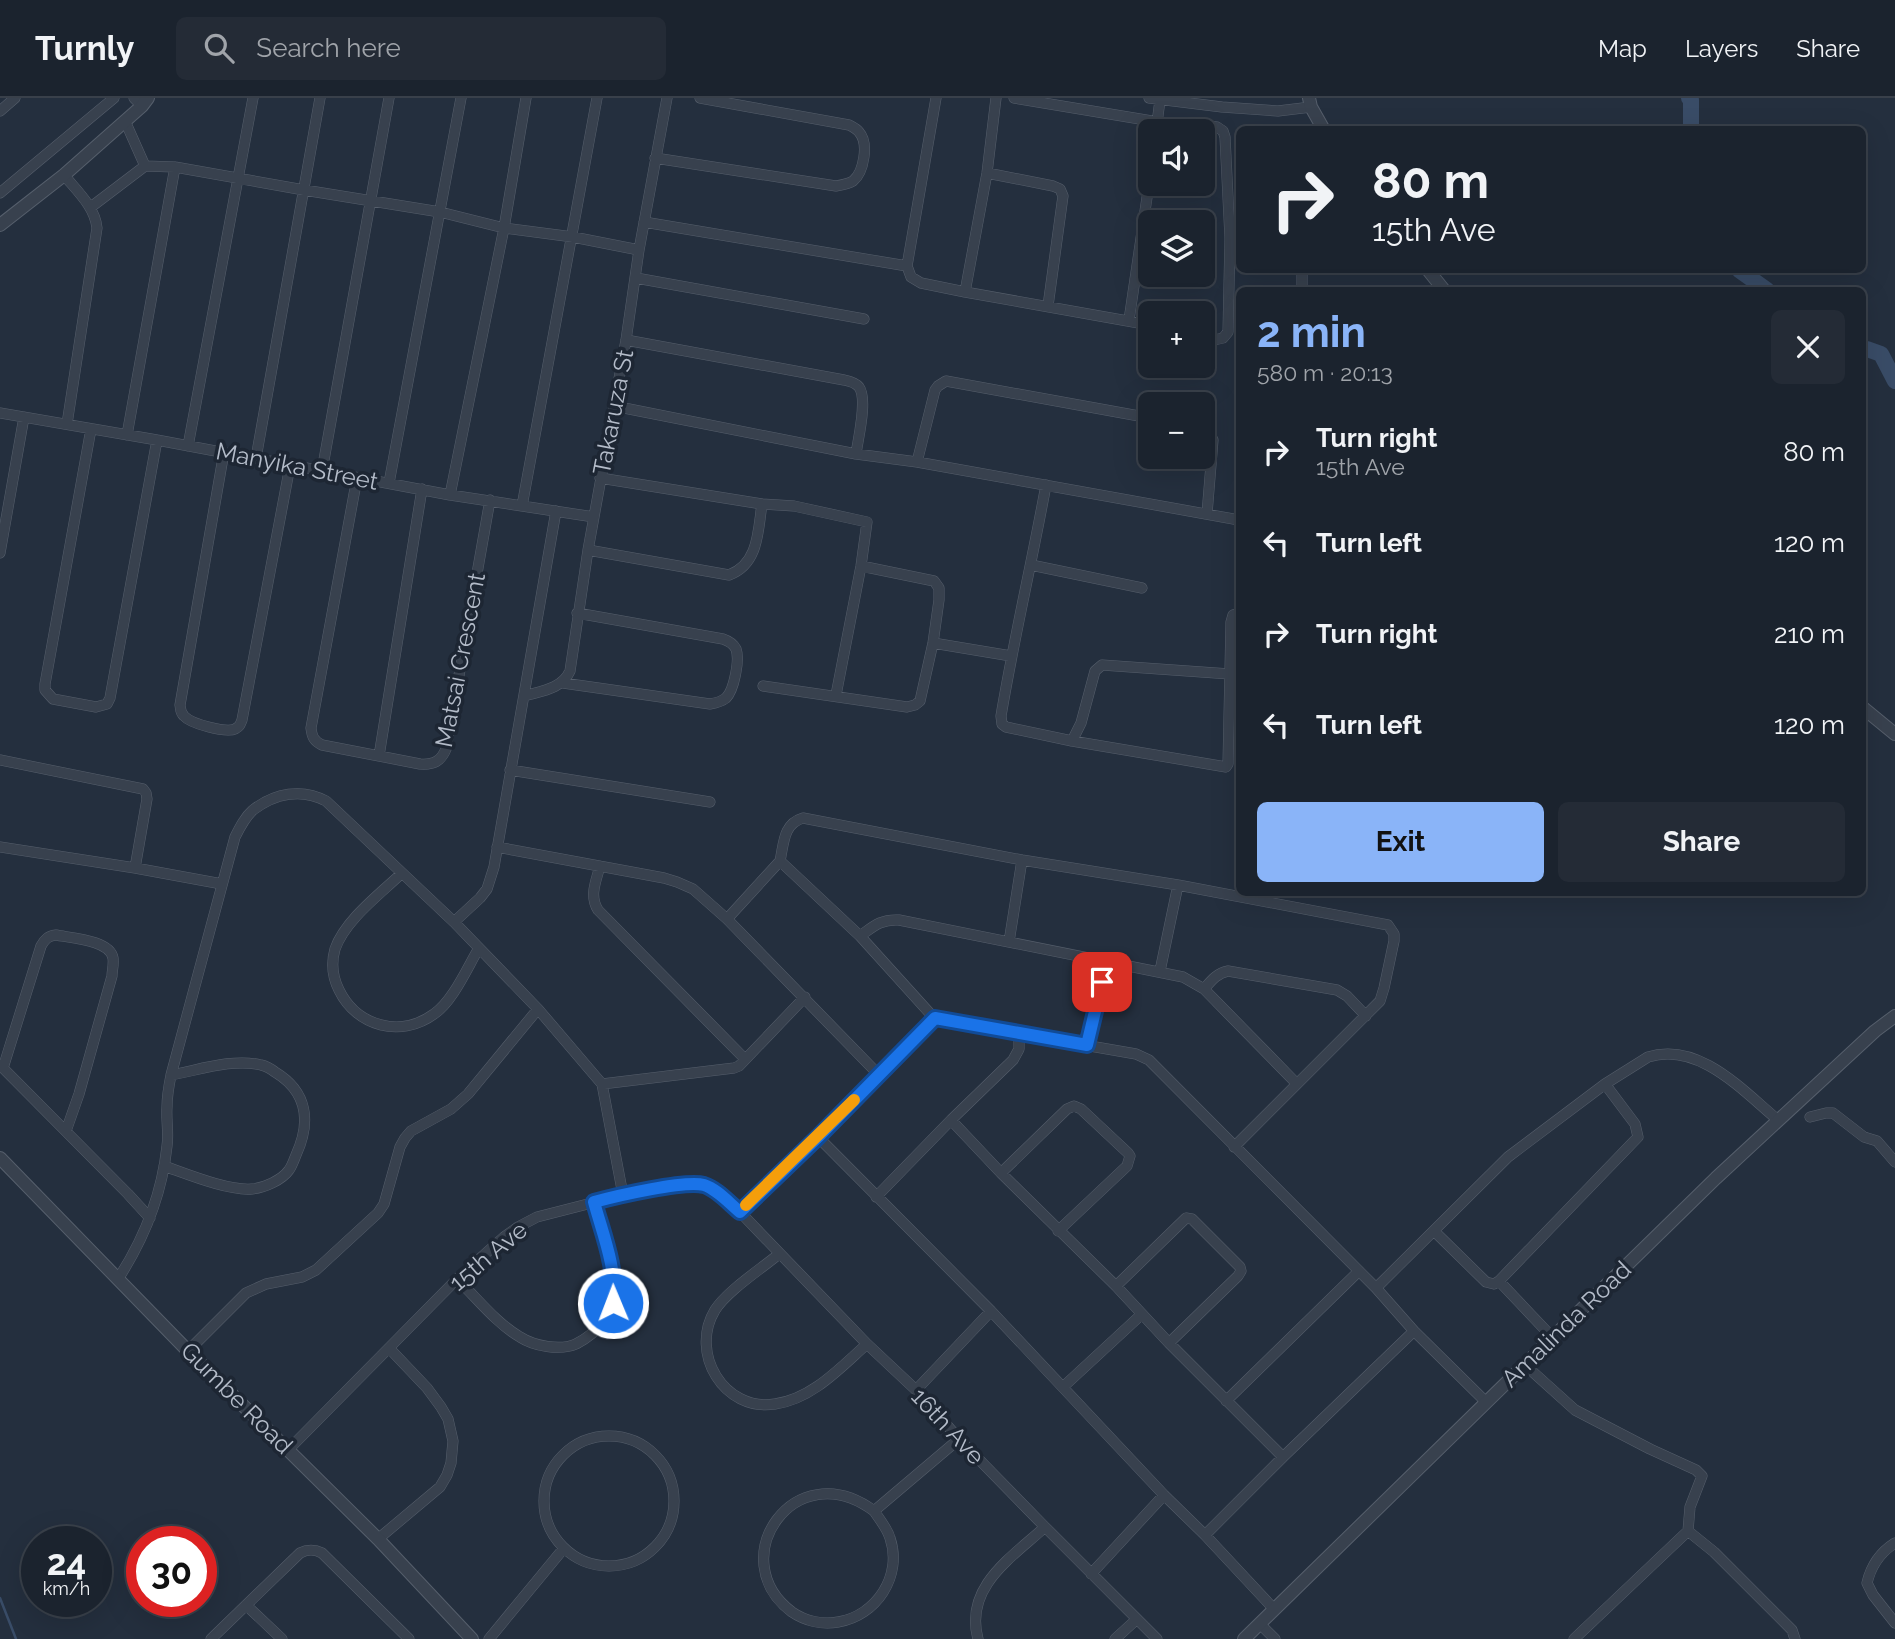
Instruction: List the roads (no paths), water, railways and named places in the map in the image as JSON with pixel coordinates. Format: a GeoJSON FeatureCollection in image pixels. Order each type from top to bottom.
{"type":"FeatureCollection","features":[{"type":"Feature","properties":{"kind":"street"},"geometry":{"type":"LineString","coordinates":[[0,111],[15,98]]}},
{"type":"Feature","properties":{"kind":"street"},"geometry":{"type":"LineString","coordinates":[[0,192],[114,98]]}},
{"type":"Feature","properties":{"kind":"street"},"geometry":{"type":"LineString","coordinates":[[188,446],[253,98]]}},
{"type":"Feature","properties":{"kind":"street"},"geometry":{"type":"LineString","coordinates":[[256,458],[320,98]]}},
{"type":"Feature","properties":{"kind":"street"},"geometry":{"type":"LineString","coordinates":[[322,471],[389,98]]}},
{"type":"Feature","properties":{"kind":"street"},"geometry":{"type":"LineString","coordinates":[[389,483],[461,98]]}},
{"type":"Feature","properties":{"kind":"street"},"geometry":{"type":"LineString","coordinates":[[450,495],[504,228],[526,98]]}},
{"type":"Feature","properties":{"kind":"street"},"geometry":{"type":"LineString","coordinates":[[523,506],[597,98]]}},
{"type":"Feature","properties":{"kind":"street","name":"Takaruza St"},"geometry":{"type":"LineString","coordinates":[[563,683],[570,671],[577,613],[667,98]]}},
{"type":"Feature","properties":{"kind":"street"},"geometry":{"type":"LineString","coordinates":[[655,158],[836,186],[855,180],[861,167],[864,144],[860,132],[849,125],[700,98]]}},
{"type":"Feature","properties":{"kind":"street"},"geometry":{"type":"LineString","coordinates":[[936,98],[907,266],[911,277],[921,283],[965,292],[1138,322]]}},
{"type":"Feature","properties":{"kind":"street"},"geometry":{"type":"LineString","coordinates":[[965,292],[987,173],[996,98]]}},
{"type":"Feature","properties":{"kind":"street"},"geometry":{"type":"LineString","coordinates":[[1014,98],[1138,123]]}},
{"type":"Feature","properties":{"kind":"street"},"geometry":{"type":"LineString","coordinates":[[1156,119],[1155,99],[1222,102],[1278,111],[1310,103],[1322,126]]}},
{"type":"Feature","properties":{"kind":"street"},"geometry":{"type":"LineString","coordinates":[[0,225],[64,175],[125,121],[141,101]]}},
{"type":"Feature","properties":{"kind":"street"},"geometry":{"type":"LineString","coordinates":[[125,121],[145,166]]}},
{"type":"Feature","properties":{"kind":"street"},"geometry":{"type":"LineString","coordinates":[[1215,127],[1223,131],[1225,137],[1230,238],[1228,332],[1223,338],[1215,340]]}},
{"type":"Feature","properties":{"kind":"street"},"geometry":{"type":"LineString","coordinates":[[91,207],[145,166],[175,167],[440,212],[504,228],[573,237],[639,250]]}},
{"type":"Feature","properties":{"kind":"street"},"geometry":{"type":"LineString","coordinates":[[127,435],[175,167]]}},
{"type":"Feature","properties":{"kind":"street"},"geometry":{"type":"LineString","coordinates":[[987,173],[1060,189],[1063,196],[1048,306]]}},
{"type":"Feature","properties":{"kind":"street"},"geometry":{"type":"LineString","coordinates":[[64,175],[91,207],[97,228],[67,424]]}},
{"type":"Feature","properties":{"kind":"street"},"geometry":{"type":"LineString","coordinates":[[1129,320],[1147,196]]}},
{"type":"Feature","properties":{"kind":"street"},"geometry":{"type":"LineString","coordinates":[[645,222],[907,266]]}},
{"type":"Feature","properties":{"kind":"street"},"geometry":{"type":"LineString","coordinates":[[1430,273],[1442,287]]}},
{"type":"Feature","properties":{"kind":"street"},"geometry":{"type":"LineString","coordinates":[[636,278],[864,319]]}},
{"type":"Feature","properties":{"kind":"street"},"geometry":{"type":"LineString","coordinates":[[626,340],[855,383],[860,388],[863,401],[856,454]]}},
{"type":"Feature","properties":{"kind":"street"},"geometry":{"type":"LineString","coordinates":[[917,463],[935,390],[946,382],[1138,416]]}},
{"type":"Feature","properties":{"kind":"street"},"geometry":{"type":"LineString","coordinates":[[614,407],[856,454],[1236,519]]}},
{"type":"Feature","properties":{"kind":"street","name":"Manyika Street"},"geometry":{"type":"LineString","coordinates":[[0,413],[450,495],[594,517]]}},
{"type":"Feature","properties":{"kind":"street"},"geometry":{"type":"LineString","coordinates":[[0,553],[24,417]]}},
{"type":"Feature","properties":{"kind":"street"},"geometry":{"type":"LineString","coordinates":[[91,429],[45,684],[48,695],[53,699],[96,707],[107,704],[110,698],[157,440]]}},
{"type":"Feature","properties":{"kind":"street"},"geometry":{"type":"LineString","coordinates":[[224,453],[180,705],[184,717],[192,722],[226,731],[235,729],[243,720],[290,466]]}},
{"type":"Feature","properties":{"kind":"street"},"geometry":{"type":"LineString","coordinates":[[1208,514],[1211,469]]}},
{"type":"Feature","properties":{"kind":"street","name":"Matsai Crescent"},"geometry":{"type":"LineString","coordinates":[[357,478],[311,728],[313,739],[322,745],[428,764],[442,757],[446,748],[490,500]]}},
{"type":"Feature","properties":{"kind":"street"},"geometry":{"type":"LineString","coordinates":[[600,478],[794,506],[867,522],[836,695]]}},
{"type":"Feature","properties":{"kind":"street"},"geometry":{"type":"LineString","coordinates":[[1046,485],[1001,716],[1002,724],[1006,727],[1226,767],[1231,622],[1236,614]]}},
{"type":"Feature","properties":{"kind":"street"},"geometry":{"type":"LineString","coordinates":[[379,755],[422,489]]}},
{"type":"Feature","properties":{"kind":"street"},"geometry":{"type":"LineString","coordinates":[[588,550],[729,575],[743,567],[754,551],[762,503]]}},
{"type":"Feature","properties":{"kind":"street"},"geometry":{"type":"LineString","coordinates":[[454,922],[480,898],[494,867],[556,511]]}},
{"type":"Feature","properties":{"kind":"street"},"geometry":{"type":"LineString","coordinates":[[1031,565],[1142,587]]}},
{"type":"Feature","properties":{"kind":"street"},"geometry":{"type":"LineString","coordinates":[[763,685],[907,707],[920,701],[933,643],[939,588],[934,581],[861,566]]}},
{"type":"Feature","properties":{"kind":"street"},"geometry":{"type":"LineString","coordinates":[[524,696],[563,683],[710,704],[724,700],[730,693],[735,678],[737,656],[735,647],[729,641],[577,613]]}},
{"type":"Feature","properties":{"kind":"street"},"geometry":{"type":"LineString","coordinates":[[933,643],[1011,656]]}},
{"type":"Feature","properties":{"kind":"street"},"geometry":{"type":"LineString","coordinates":[[1072,741],[1081,723],[1095,671],[1102,665],[1230,674]]}},
{"type":"Feature","properties":{"kind":"street"},"geometry":{"type":"LineString","coordinates":[[1866,710],[1895,734]]}},
{"type":"Feature","properties":{"kind":"street"},"geometry":{"type":"LineString","coordinates":[[0,760],[143,789],[147,799],[135,868]]}},
{"type":"Feature","properties":{"kind":"street"},"geometry":{"type":"LineString","coordinates":[[510,769],[710,803]]}},
{"type":"Feature","properties":{"kind":"street"},"geometry":{"type":"LineString","coordinates":[[118,1279],[133,1255],[150,1218],[164,1166],[171,1074],[235,837],[253,810],[292,793],[306,793],[326,801],[480,948],[538,1009],[602,1084],[623,1195]]}},
{"type":"Feature","properties":{"kind":"street"},"geometry":{"type":"LineString","coordinates":[[727,919],[780,860],[791,823],[803,818],[1388,925],[1394,934],[1394,941],[1380,1001],[1234,1147]]}},
{"type":"Feature","properties":{"kind":"street"},"geometry":{"type":"LineString","coordinates":[[0,847],[222,884]]}},
{"type":"Feature","properties":{"kind":"street"},"geometry":{"type":"LineString","coordinates":[[497,847],[664,878],[693,889],[727,919],[879,1075]]}},
{"type":"Feature","properties":{"kind":"street"},"geometry":{"type":"LineString","coordinates":[[780,860],[860,936],[935,1018],[1136,1054],[1149,1060],[1486,1402]]}},
{"type":"Feature","properties":{"kind":"street"},"geometry":{"type":"LineString","coordinates":[[1009,942],[1022,860]]}},
{"type":"Feature","properties":{"kind":"street"},"geometry":{"type":"LineString","coordinates":[[600,866],[592,895],[598,910],[745,1059]]}},
{"type":"Feature","properties":{"kind":"street"},"geometry":{"type":"LineString","coordinates":[[402,873],[345,929],[335,947],[332,961],[335,982],[344,1000],[358,1016],[377,1025],[398,1028],[418,1024],[436,1013],[450,998],[480,948]]}},
{"type":"Feature","properties":{"kind":"street"},"geometry":{"type":"LineString","coordinates":[[1160,971],[1178,885]]}},
{"type":"Feature","properties":{"kind":"street"},"geometry":{"type":"LineString","coordinates":[[860,936],[881,922],[899,920],[1183,977],[1204,989],[1297,1084]]}},
{"type":"Feature","properties":{"kind":"street"},"geometry":{"type":"LineString","coordinates":[[66,1131],[112,976],[113,958],[110,950],[101,944],[56,935],[49,936],[41,946],[1,1067],[150,1218]]}},
{"type":"Feature","properties":{"kind":"street"},"geometry":{"type":"LineString","coordinates":[[1087,1045],[1106,961]]}},
{"type":"Feature","properties":{"kind":"street"},"geometry":{"type":"LineString","coordinates":[[1204,989],[1216,976],[1228,971],[1337,990],[1347,996],[1366,1016]]}},
{"type":"Feature","properties":{"kind":"street"},"geometry":{"type":"LineString","coordinates":[[602,1084],[727,1070],[739,1066],[805,997]]}},
{"type":"Feature","properties":{"kind":"street"},"geometry":{"type":"LineString","coordinates":[[188,1351],[246,1293],[266,1284],[302,1277],[316,1270],[378,1213],[384,1204],[405,1138],[411,1131],[451,1109],[468,1094],[538,1009]]}},
{"type":"Feature","properties":{"kind":"street","name":"Amalinda Road"},"geometry":{"type":"LineString","coordinates":[[1244,1639],[1778,1119],[1895,1016]]}},
{"type":"Feature","properties":{"kind":"street"},"geometry":{"type":"LineString","coordinates":[[740,1212],[935,1018]]}},
{"type":"Feature","properties":{"kind":"street"},"geometry":{"type":"LineString","coordinates":[[876,1197],[1013,1060],[1019,1049],[1019,1033]]}},
{"type":"Feature","properties":{"kind":"street"},"geometry":{"type":"LineString","coordinates":[[1376,1288],[1508,1157],[1605,1084],[1648,1057],[1676,1055],[1694,1058],[1714,1067],[1778,1119]]}},
{"type":"Feature","properties":{"kind":"street"},"geometry":{"type":"LineString","coordinates":[[164,1166],[236,1188],[252,1189],[264,1186],[290,1169],[306,1123],[304,1108],[297,1091],[286,1079],[264,1065],[239,1063],[171,1074]]}},
{"type":"Feature","properties":{"kind":"street"},"geometry":{"type":"LineString","coordinates":[[1434,1231],[1486,1282],[1494,1284],[1499,1281],[1638,1137],[1636,1125],[1605,1084]]}},
{"type":"Feature","properties":{"kind":"street"},"geometry":{"type":"LineString","coordinates":[[1001,1173],[1067,1109],[1074,1106],[1081,1109],[1128,1153],[1130,1156],[1127,1166],[1058,1231]]}},
{"type":"Feature","properties":{"kind":"street"},"geometry":{"type":"LineString","coordinates":[[1810,1117],[1833,1113],[1864,1137],[1877,1141],[1895,1161]]}},
{"type":"Feature","properties":{"kind":"street"},"geometry":{"type":"LineString","coordinates":[[951,1120],[1283,1457]]}},
{"type":"Feature","properties":{"kind":"street"},"geometry":{"type":"LineString","coordinates":[[818,1137],[991,1311],[1274,1609]]}},
{"type":"Feature","properties":{"kind":"street","name":"Gumbe Road"},"geometry":{"type":"LineString","coordinates":[[0,1158],[188,1351],[379,1539],[472,1639]]}},
{"type":"Feature","properties":{"kind":"street","name":"15th Ave"},"geometry":{"type":"LineString","coordinates":[[289,1449],[457,1279],[518,1227],[537,1217],[623,1195],[693,1184],[713,1190],[740,1212]]}},
{"type":"Feature","properties":{"kind":"street"},"geometry":{"type":"LineString","coordinates":[[457,1279],[509,1330],[523,1339],[556,1347],[572,1346],[591,1336],[607,1318],[615,1287],[612,1264],[594,1202]]}},
{"type":"Feature","properties":{"kind":"street","name":"16th Ave"},"geometry":{"type":"LineString","coordinates":[[740,1212],[1157,1639]]}},
{"type":"Feature","properties":{"kind":"street"},"geometry":{"type":"LineString","coordinates":[[1116,1286],[1186,1218],[1192,1219],[1240,1267],[1238,1276],[1169,1343]]}},
{"type":"Feature","properties":{"kind":"street"},"geometry":{"type":"LineString","coordinates":[[779,1254],[724,1299],[715,1311],[707,1330],[706,1346],[712,1371],[722,1385],[734,1397],[746,1402],[776,1404],[795,1398],[825,1382],[867,1344]]}},
{"type":"Feature","properties":{"kind":"street"},"geometry":{"type":"LineString","coordinates":[[1226,1401],[1359,1271]]}},
{"type":"Feature","properties":{"kind":"street"},"geometry":{"type":"LineString","coordinates":[[1499,1281],[1552,1337]]}},
{"type":"Feature","properties":{"kind":"street"},"geometry":{"type":"LineString","coordinates":[[916,1390],[991,1311]]}},
{"type":"Feature","properties":{"kind":"street"},"geometry":{"type":"LineString","coordinates":[[1063,1387],[1142,1314]]}},
{"type":"Feature","properties":{"kind":"street"},"geometry":{"type":"LineString","coordinates":[[1205,1535],[1414,1331]]}},
{"type":"Feature","properties":{"kind":"street"},"geometry":{"type":"LineString","coordinates":[[379,1539],[440,1487],[451,1463],[453,1441],[442,1407],[389,1348]]}},
{"type":"Feature","properties":{"kind":"street"},"geometry":{"type":"LineString","coordinates":[[1524,1364],[1575,1410],[1696,1470],[1702,1476],[1690,1507],[1688,1531],[1574,1639]]}},
{"type":"Feature","properties":{"kind":"street"},"geometry":{"type":"LineString","coordinates":[[608,1436],[624,1437],[654,1454],[671,1483],[674,1500],[672,1517],[666,1532],[655,1546],[642,1557],[626,1564],[610,1566],[577,1558],[564,1548],[553,1535],[546,1519],[544,1502],[552,1469],[562,1456],[575,1445],[591,1438],[608,1436]]}},
{"type":"Feature","properties":{"kind":"street"},"geometry":{"type":"LineString","coordinates":[[874,1511],[959,1439]]}},
{"type":"Feature","properties":{"kind":"street"},"geometry":{"type":"LineString","coordinates":[[828,1493],[860,1501],[874,1511],[888,1532],[894,1557],[885,1590],[875,1604],[854,1618],[830,1623],[813,1622],[783,1605],[769,1584],[764,1559],[766,1542],[782,1513],[795,1502],[811,1495],[828,1493]]}},
{"type":"Feature","properties":{"kind":"street"},"geometry":{"type":"LineString","coordinates":[[1091,1574],[1164,1495]]}},
{"type":"Feature","properties":{"kind":"street"},"geometry":{"type":"LineString","coordinates":[[978,1639],[975,1610],[981,1592],[991,1577],[1045,1527]]}},
{"type":"Feature","properties":{"kind":"street"},"geometry":{"type":"LineString","coordinates":[[1688,1531],[1714,1552],[1786,1623],[1795,1639]]}},
{"type":"Feature","properties":{"kind":"street"},"geometry":{"type":"LineString","coordinates":[[1895,1543],[1874,1562],[1867,1583],[1872,1595],[1895,1623]]}},
{"type":"Feature","properties":{"kind":"street"},"geometry":{"type":"LineString","coordinates":[[489,1639],[564,1548]]}},
{"type":"Feature","properties":{"kind":"street"},"geometry":{"type":"LineString","coordinates":[[211,1639],[300,1553],[315,1550],[322,1553],[410,1639]]}},
{"type":"Feature","properties":{"kind":"street"},"geometry":{"type":"LineString","coordinates":[[247,1605],[282,1639]]}},
{"type":"Feature","properties":{"kind":"street"},"geometry":{"type":"LineString","coordinates":[[1115,1639],[1137,1619]]}},
{"type":"Feature","properties":{"kind":"street"},"geometry":{"type":"LineString","coordinates":[[1260,1624],[1275,1639]]}},
{"type":"Feature","properties":{"kind":"waterway"},"geometry":{"type":"LineString","coordinates":[[1689,98],[1691,126]]}},
{"type":"Feature","properties":{"kind":"waterway"},"geometry":{"type":"LineString","coordinates":[[1743,273],[1763,287]]}},
{"type":"Feature","properties":{"kind":"waterway"},"geometry":{"type":"LineString","coordinates":[[1866,349],[1881,354],[1895,381]]}},
{"type":"Feature","properties":{"kind":"waterway"},"geometry":{"type":"LineString","coordinates":[[0,1598],[16,1639]]}}]}
